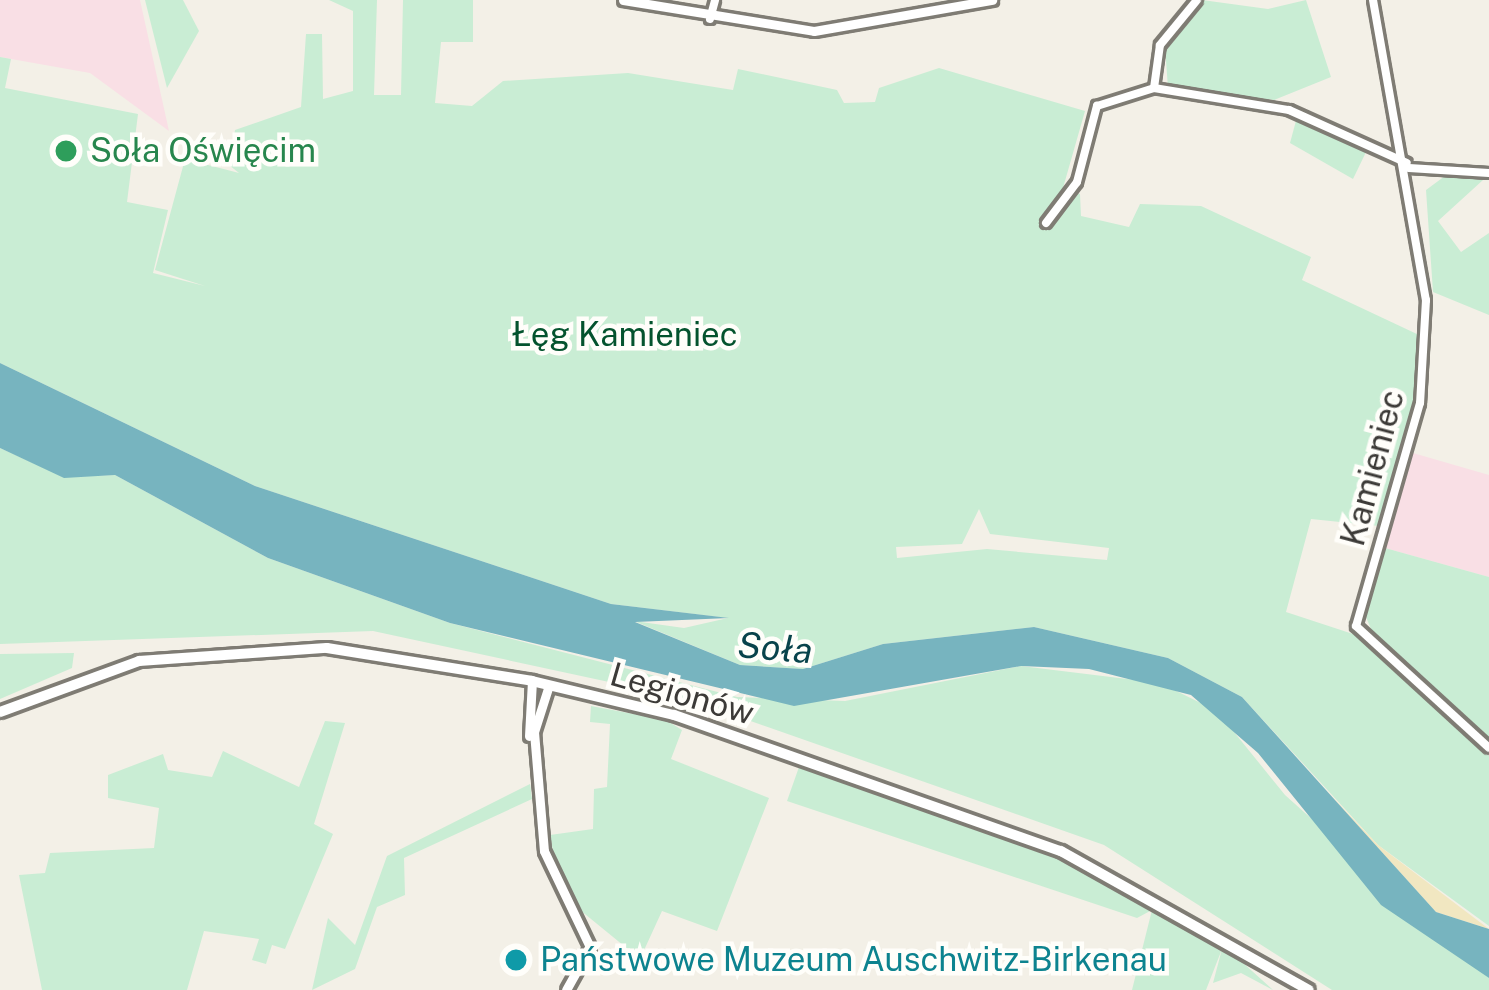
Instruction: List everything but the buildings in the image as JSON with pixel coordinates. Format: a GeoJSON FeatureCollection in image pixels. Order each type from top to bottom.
{"type":"FeatureCollection","features":[{"type":"Feature","properties":{"kind":"main road","name":"Legionów"},"geometry":{"type":"LineString","coordinates":[[0,712],[139,661],[327,648],[532,681],[674,715],[1061,851],[1289,985],[1309,990]]}},
{"type":"Feature","properties":{"kind":"street"},"geometry":{"type":"LineString","coordinates":[[623,0],[710,20],[832,30],[992,0]]}},
{"type":"Feature","properties":{"kind":"street"},"geometry":{"type":"LineString","coordinates":[[710,20],[715,0]]}},
{"type":"Feature","properties":{"kind":"street"},"geometry":{"type":"LineString","coordinates":[[1154,88],[1160,45],[1198,0]]}},
{"type":"Feature","properties":{"kind":"street","name":"Kamieniec"},"geometry":{"type":"LineString","coordinates":[[1373,0],[1409,166],[1426,300],[1420,404],[1356,626],[1489,748]]}},
{"type":"Feature","properties":{"kind":"street"},"geometry":{"type":"LineString","coordinates":[[1046,223],[1077,182],[1096,106],[1154,88],[1289,110],[1409,166],[1489,172]]}},
{"type":"Feature","properties":{"kind":"street"},"geometry":{"type":"LineString","coordinates":[[532,681],[548,872],[590,947],[566,990]]}},
{"type":"Feature","properties":{"kind":"street"},"geometry":{"type":"LineString","coordinates":[[537,778],[536,716],[549,685]]}},
{"type":"Feature","properties":{"kind":"shaded area"},"geometry":{"type":"Polygon","coordinates":[[[0,0],[140,0],[169,131],[90,73],[0,57],[0,0]]]}},
{"type":"Feature","properties":{"kind":"shaded area"},"geometry":{"type":"Polygon","coordinates":[[[1413,453],[1489,475],[1489,577],[1385,548],[1413,453]]]}},
{"type":"Feature","properties":{"kind":"green space"},"geometry":{"type":"Polygon","coordinates":[[[145,0],[183,0],[199,31],[167,88],[145,0]]]}},
{"type":"Feature","properties":{"kind":"green space","name":"Łęg Kamieniec"},"geometry":{"type":"Polygon","coordinates":[[[329,0],[377,0],[374,95],[401,95],[403,0],[473,0],[473,42],[441,42],[435,103],[472,106],[503,81],[628,73],[733,90],[738,69],[837,90],[844,103],[875,102],[879,88],[939,68],[1085,111],[1063,188],[1080,194],[1081,216],[1129,227],[1140,204],[1201,206],[1311,257],[1302,280],[1419,335],[1415,412],[1379,526],[1311,519],[1286,612],[1356,635],[1489,756],[1489,926],[1378,845],[1242,697],[1168,658],[1034,627],[883,644],[803,669],[740,665],[634,621],[684,628],[728,618],[611,604],[255,486],[0,363],[0,57],[11,59],[5,88],[138,114],[127,202],[168,210],[153,273],[205,286],[155,270],[185,159],[239,173],[229,165],[235,130],[301,107],[306,34],[322,34],[323,99],[353,91],[353,11],[329,0]],[[979,509],[962,544],[896,547],[897,558],[987,549],[1107,560],[1109,548],[990,534],[979,509]]]}},
{"type":"Feature","properties":{"kind":"green space"},"geometry":{"type":"Polygon","coordinates":[[[1202,0],[1268,9],[1306,0],[1331,77],[1274,100],[1168,88],[1165,47],[1202,0]]]}},
{"type":"Feature","properties":{"kind":"green space"},"geometry":{"type":"Polygon","coordinates":[[[1297,117],[1367,150],[1353,179],[1290,143],[1297,117]]]}},
{"type":"Feature","properties":{"kind":"green space"},"geometry":{"type":"Polygon","coordinates":[[[1449,173],[1483,180],[1438,221],[1461,252],[1489,233],[1489,315],[1433,292],[1426,190],[1449,173]]]}},
{"type":"Feature","properties":{"kind":"green space"},"geometry":{"type":"Polygon","coordinates":[[[0,448],[64,477],[115,475],[268,558],[450,623],[737,697],[845,701],[1021,666],[1160,683],[1217,711],[1285,795],[1489,978],[1489,990],[1332,990],[1104,845],[688,699],[373,631],[0,644],[0,448]]]}},
{"type":"Feature","properties":{"kind":"green space"},"geometry":{"type":"Polygon","coordinates":[[[1385,548],[1489,577],[1489,739],[1374,636],[1363,610],[1385,548]]]}},
{"type":"Feature","properties":{"kind":"green space"},"geometry":{"type":"Polygon","coordinates":[[[74,653],[72,668],[0,699],[0,654],[74,653]]]}},
{"type":"Feature","properties":{"kind":"green space"},"geometry":{"type":"Polygon","coordinates":[[[591,706],[666,720],[682,730],[671,759],[769,798],[717,931],[662,911],[640,959],[580,910],[556,868],[550,835],[593,829],[594,789],[607,787],[610,724],[590,722],[591,706]]]}},
{"type":"Feature","properties":{"kind":"green space"},"geometry":{"type":"Polygon","coordinates":[[[325,721],[345,723],[314,824],[333,834],[285,949],[272,945],[266,964],[252,960],[259,939],[204,931],[187,990],[42,990],[19,875],[45,873],[50,853],[154,848],[159,808],[108,798],[108,775],[163,754],[168,770],[212,777],[223,751],[299,787],[325,721]]]}},
{"type":"Feature","properties":{"kind":"green space"},"geometry":{"type":"Polygon","coordinates":[[[799,767],[1075,864],[1265,970],[1242,962],[1273,990],[1241,973],[1213,983],[1222,949],[1206,990],[1132,990],[1152,910],[1137,918],[787,801],[799,767]]]}},
{"type":"Feature","properties":{"kind":"green space"},"geometry":{"type":"Polygon","coordinates":[[[530,784],[532,799],[404,858],[405,895],[377,907],[355,969],[312,990],[328,918],[355,945],[387,856],[530,784]]]}},
{"type":"Feature","properties":{"kind":"sand"},"geometry":{"type":"Polygon","coordinates":[[[1324,788],[1378,845],[1489,929],[1436,912],[1324,788]]]}},
{"type":"Feature","properties":{"kind":"water"},"geometry":{"type":"Polygon","coordinates":[[[0,363],[255,486],[611,604],[729,618],[635,622],[740,665],[803,669],[883,644],[1034,627],[1168,658],[1242,697],[1436,912],[1489,929],[1489,978],[1381,905],[1258,753],[1191,695],[1089,669],[1021,666],[794,706],[450,623],[268,558],[115,475],[64,478],[0,448],[0,363]]]}},
{"type":"Feature","properties":{"kind":"place","name":"Soła Oświęcim"},"geometry":{"type":"Point","coordinates":[66,151]}},
{"type":"Feature","properties":{"kind":"place","name":"Państwowe Muzeum Auschwitz-Birkenau"},"geometry":{"type":"Point","coordinates":[516,960]}},
{"type":"Feature","properties":{"kind":"water label","name":"Soła"},"geometry":{"type":"Point","coordinates":[775,648]}}]}
